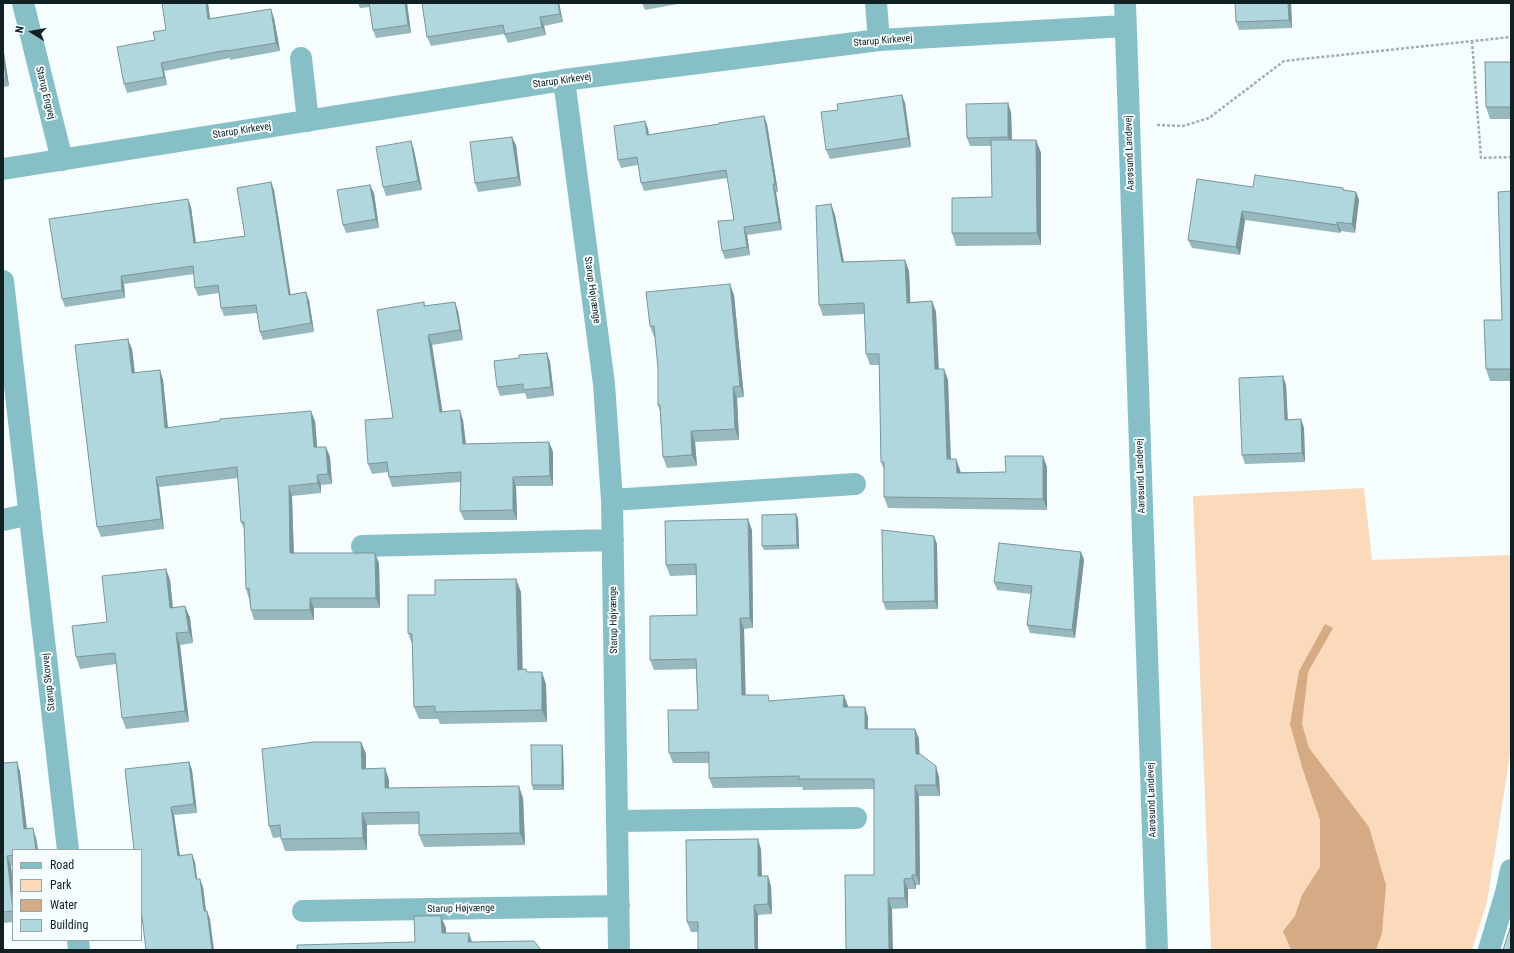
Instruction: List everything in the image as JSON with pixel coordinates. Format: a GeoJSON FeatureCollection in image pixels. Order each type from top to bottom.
{"type":"FeatureCollection","features":[{"type":"Feature","properties":{"kind":"street","name":"Starup Engvej"},"geometry":{"type":"LineString","coordinates":[[23,3],[62,160]]}},
{"type":"Feature","properties":{"kind":"street"},"geometry":{"type":"LineString","coordinates":[[876,3],[879,40]]}},
{"type":"Feature","properties":{"kind":"street","name":"Aarøsund Landevej"},"geometry":{"type":"LineString","coordinates":[[1125,3],[1157,950]]}},
{"type":"Feature","properties":{"kind":"street","name":"Starup Kirkevej"},"geometry":{"type":"LineString","coordinates":[[3,169],[564,80],[879,40],[1125,26]]}},
{"type":"Feature","properties":{"kind":"street"},"geometry":{"type":"LineString","coordinates":[[301,58],[308,121]]}},
{"type":"Feature","properties":{"kind":"street","name":"Starup Højvænge"},"geometry":{"type":"LineString","coordinates":[[564,80],[604,384],[612,500],[619,950]]}},
{"type":"Feature","properties":{"kind":"street","name":"Starup Skovvej"},"geometry":{"type":"LineString","coordinates":[[3,281],[68,849]]}},
{"type":"Feature","properties":{"kind":"street"},"geometry":{"type":"LineString","coordinates":[[612,500],[855,484]]}},
{"type":"Feature","properties":{"kind":"street"},"geometry":{"type":"LineString","coordinates":[[3,520],[30,514]]}},
{"type":"Feature","properties":{"kind":"street"},"geometry":{"type":"LineString","coordinates":[[362,546],[613,540]]}},
{"type":"Feature","properties":{"kind":"street"},"geometry":{"type":"LineString","coordinates":[[617,821],[856,818]]}},
{"type":"Feature","properties":{"kind":"street"},"geometry":{"type":"LineString","coordinates":[[1489,950],[1506,893],[1511,870]]}},
{"type":"Feature","properties":{"kind":"street","name":"Starup Højvænge"},"geometry":{"type":"LineString","coordinates":[[303,911],[619,906]]}},
{"type":"Feature","properties":{"kind":"path"},"geometry":{"type":"LineString","coordinates":[[1129,125],[1183,126],[1209,118],[1284,61],[1511,38]]}},
{"type":"Feature","properties":{"kind":"path"},"geometry":{"type":"LineString","coordinates":[[1472,41],[1481,158],[1511,157]]}},
{"type":"Feature","properties":{"kind":"green space"},"geometry":{"type":"Polygon","coordinates":[[[1364,488],[1372,560],[1511,555],[1511,748],[1487,902],[1472,950],[1211,950],[1193,496],[1364,488]]]}},
{"type":"Feature","properties":{"kind":"water"},"geometry":{"type":"Polygon","coordinates":[[[1325,624],[1333,628],[1308,672],[1302,724],[1309,748],[1369,827],[1386,885],[1382,933],[1376,950],[1291,950],[1283,931],[1295,916],[1302,895],[1320,867],[1320,820],[1302,767],[1290,724],[1299,671],[1325,624]]]}},
{"type":"Feature","properties":{"kind":"building"},"geometry":{"type":"Polygon","coordinates":[[[162,3],[206,3],[208,19],[271,9],[276,43],[227,50],[161,63],[164,77],[124,84],[117,47],[155,40],[153,32],[166,30],[162,3]]]}},
{"type":"Feature","properties":{"kind":"building"},"geometry":{"type":"Polygon","coordinates":[[[369,3],[405,3],[408,25],[373,30],[369,3]]]}},
{"type":"Feature","properties":{"kind":"building"},"geometry":{"type":"Polygon","coordinates":[[[422,3],[558,3],[560,14],[540,17],[542,27],[505,34],[503,25],[427,37],[422,3]]]}},
{"type":"Feature","properties":{"kind":"building"},"geometry":{"type":"Polygon","coordinates":[[[1235,3],[1288,3],[1289,20],[1236,22],[1235,3]]]}},
{"type":"Feature","properties":{"kind":"building"},"geometry":{"type":"Polygon","coordinates":[[[3,56],[6,78],[3,79],[3,56]]]}},
{"type":"Feature","properties":{"kind":"building"},"geometry":{"type":"Polygon","coordinates":[[[1485,62],[1511,62],[1511,107],[1486,107],[1485,62]]]}},
{"type":"Feature","properties":{"kind":"building"},"geometry":{"type":"Polygon","coordinates":[[[902,95],[908,138],[826,150],[821,112],[838,110],[837,104],[902,95]]]}},
{"type":"Feature","properties":{"kind":"building"},"geometry":{"type":"Polygon","coordinates":[[[1008,103],[1008,137],[967,138],[966,104],[1008,103]]]}},
{"type":"Feature","properties":{"kind":"building"},"geometry":{"type":"Polygon","coordinates":[[[764,116],[775,184],[773,184],[779,222],[744,227],[747,247],[722,251],[718,221],[734,220],[726,170],[641,183],[637,157],[618,160],[614,126],[645,121],[647,135],[764,116]]]}},
{"type":"Feature","properties":{"kind":"building"},"geometry":{"type":"Polygon","coordinates":[[[512,137],[518,177],[475,183],[470,142],[512,137]]]}},
{"type":"Feature","properties":{"kind":"building"},"geometry":{"type":"Polygon","coordinates":[[[991,140],[1036,140],[1037,233],[952,233],[952,198],[992,197],[991,140]]]}},
{"type":"Feature","properties":{"kind":"building"},"geometry":{"type":"Polygon","coordinates":[[[411,141],[418,181],[383,187],[376,147],[411,141]]]}},
{"type":"Feature","properties":{"kind":"building"},"geometry":{"type":"Polygon","coordinates":[[[1255,175],[1343,188],[1343,190],[1356,192],[1352,224],[1337,222],[1337,225],[1242,211],[1236,247],[1188,240],[1197,179],[1253,187],[1255,175]]]}},
{"type":"Feature","properties":{"kind":"building"},"geometry":{"type":"Polygon","coordinates":[[[271,182],[289,295],[306,292],[311,323],[260,332],[256,305],[221,308],[218,285],[195,288],[193,266],[121,276],[122,290],[62,299],[49,219],[188,199],[194,243],[245,236],[237,188],[271,182]]]}},
{"type":"Feature","properties":{"kind":"building"},"geometry":{"type":"Polygon","coordinates":[[[370,185],[376,219],[343,225],[337,190],[370,185]]]}},
{"type":"Feature","properties":{"kind":"building"},"geometry":{"type":"Polygon","coordinates":[[[1511,191],[1511,369],[1486,369],[1484,320],[1502,320],[1498,192],[1511,191]]]}},
{"type":"Feature","properties":{"kind":"building"},"geometry":{"type":"Polygon","coordinates":[[[831,204],[842,262],[905,260],[907,303],[932,301],[935,369],[944,369],[947,459],[956,459],[957,473],[1006,472],[1005,456],[1043,456],[1043,499],[884,497],[884,462],[881,462],[879,354],[866,354],[864,303],[819,305],[816,206],[831,204]]]}},
{"type":"Feature","properties":{"kind":"building"},"geometry":{"type":"Polygon","coordinates":[[[730,284],[740,386],[733,387],[735,429],[691,431],[692,455],[663,457],[660,405],[658,405],[658,368],[654,326],[650,326],[646,292],[730,284]]]}},
{"type":"Feature","properties":{"kind":"building"},"geometry":{"type":"Polygon","coordinates":[[[424,302],[424,306],[455,302],[460,330],[428,335],[440,412],[460,410],[463,444],[549,442],[550,476],[513,477],[513,510],[460,511],[461,472],[389,477],[387,462],[368,464],[365,420],[393,418],[377,310],[424,302]]]}},
{"type":"Feature","properties":{"kind":"building"},"geometry":{"type":"Polygon","coordinates":[[[128,339],[132,373],[160,370],[165,428],[220,421],[220,419],[311,411],[314,447],[326,447],[328,474],[317,475],[318,483],[289,486],[290,553],[375,553],[376,598],[310,598],[310,610],[251,610],[249,588],[246,589],[244,522],[241,522],[237,467],[156,477],[161,519],[97,527],[75,345],[128,339]]]}},
{"type":"Feature","properties":{"kind":"building"},"geometry":{"type":"Polygon","coordinates":[[[547,353],[551,387],[523,390],[523,384],[497,387],[494,361],[519,358],[519,355],[547,353]]]}},
{"type":"Feature","properties":{"kind":"building"},"geometry":{"type":"Polygon","coordinates":[[[1283,376],[1285,420],[1301,419],[1302,453],[1242,455],[1239,378],[1283,376]]]}},
{"type":"Feature","properties":{"kind":"building"},"geometry":{"type":"Polygon","coordinates":[[[796,514],[797,545],[762,546],[762,515],[796,514]]]}},
{"type":"Feature","properties":{"kind":"building"},"geometry":{"type":"Polygon","coordinates":[[[748,519],[750,618],[740,618],[742,695],[768,695],[769,701],[844,695],[843,707],[865,707],[865,729],[915,729],[916,754],[920,754],[936,766],[936,785],[915,785],[916,875],[912,875],[912,878],[904,879],[905,898],[888,898],[889,950],[846,950],[845,875],[874,875],[874,779],[799,779],[799,776],[709,778],[709,752],[669,753],[668,710],[698,710],[696,659],[650,660],[650,616],[697,615],[696,564],[666,565],[665,521],[748,519]]]}},
{"type":"Feature","properties":{"kind":"building"},"geometry":{"type":"Polygon","coordinates":[[[882,530],[934,536],[935,601],[883,602],[882,530]]]}},
{"type":"Feature","properties":{"kind":"building"},"geometry":{"type":"Polygon","coordinates":[[[999,543],[1081,552],[1072,630],[1027,625],[1032,586],[994,582],[999,543]]]}},
{"type":"Feature","properties":{"kind":"building"},"geometry":{"type":"Polygon","coordinates":[[[166,569],[170,608],[185,606],[189,632],[176,633],[185,711],[122,718],[115,653],[76,657],[72,626],[107,622],[102,576],[166,569]]]}},
{"type":"Feature","properties":{"kind":"building"},"geometry":{"type":"Polygon","coordinates":[[[516,579],[518,670],[526,669],[527,672],[542,672],[542,710],[435,712],[435,706],[414,707],[412,634],[408,633],[408,595],[435,595],[435,580],[516,579]]]}},
{"type":"Feature","properties":{"kind":"building"},"geometry":{"type":"Polygon","coordinates":[[[314,742],[361,742],[362,769],[385,768],[385,788],[519,786],[520,833],[419,835],[419,812],[362,813],[363,838],[281,839],[280,825],[269,826],[262,749],[314,742]]]}},
{"type":"Feature","properties":{"kind":"building"},"geometry":{"type":"Polygon","coordinates":[[[531,745],[562,745],[562,785],[532,785],[531,745]]]}},
{"type":"Feature","properties":{"kind":"building"},"geometry":{"type":"Polygon","coordinates":[[[17,762],[24,829],[33,828],[36,849],[12,849],[12,855],[7,856],[12,911],[3,912],[3,763],[17,762]]]}},
{"type":"Feature","properties":{"kind":"building"},"geometry":{"type":"Polygon","coordinates":[[[189,762],[194,804],[171,807],[178,856],[192,854],[196,879],[200,879],[204,911],[207,911],[212,950],[146,950],[142,916],[142,849],[134,849],[125,769],[189,762]]]}},
{"type":"Feature","properties":{"kind":"building"},"geometry":{"type":"Polygon","coordinates":[[[758,839],[758,876],[768,876],[768,904],[754,905],[755,950],[698,950],[698,922],[687,922],[686,840],[758,839]]]}},
{"type":"Feature","properties":{"kind":"building"},"geometry":{"type":"Polygon","coordinates":[[[414,916],[441,916],[442,933],[469,933],[468,942],[534,941],[541,950],[297,950],[297,945],[415,942],[414,916]]]}},
{"type":"Feature","properties":{"kind":"building"},"geometry":{"type":"Polygon","coordinates":[[[1511,925],[1511,950],[1503,950],[1511,925]]]}}]}
